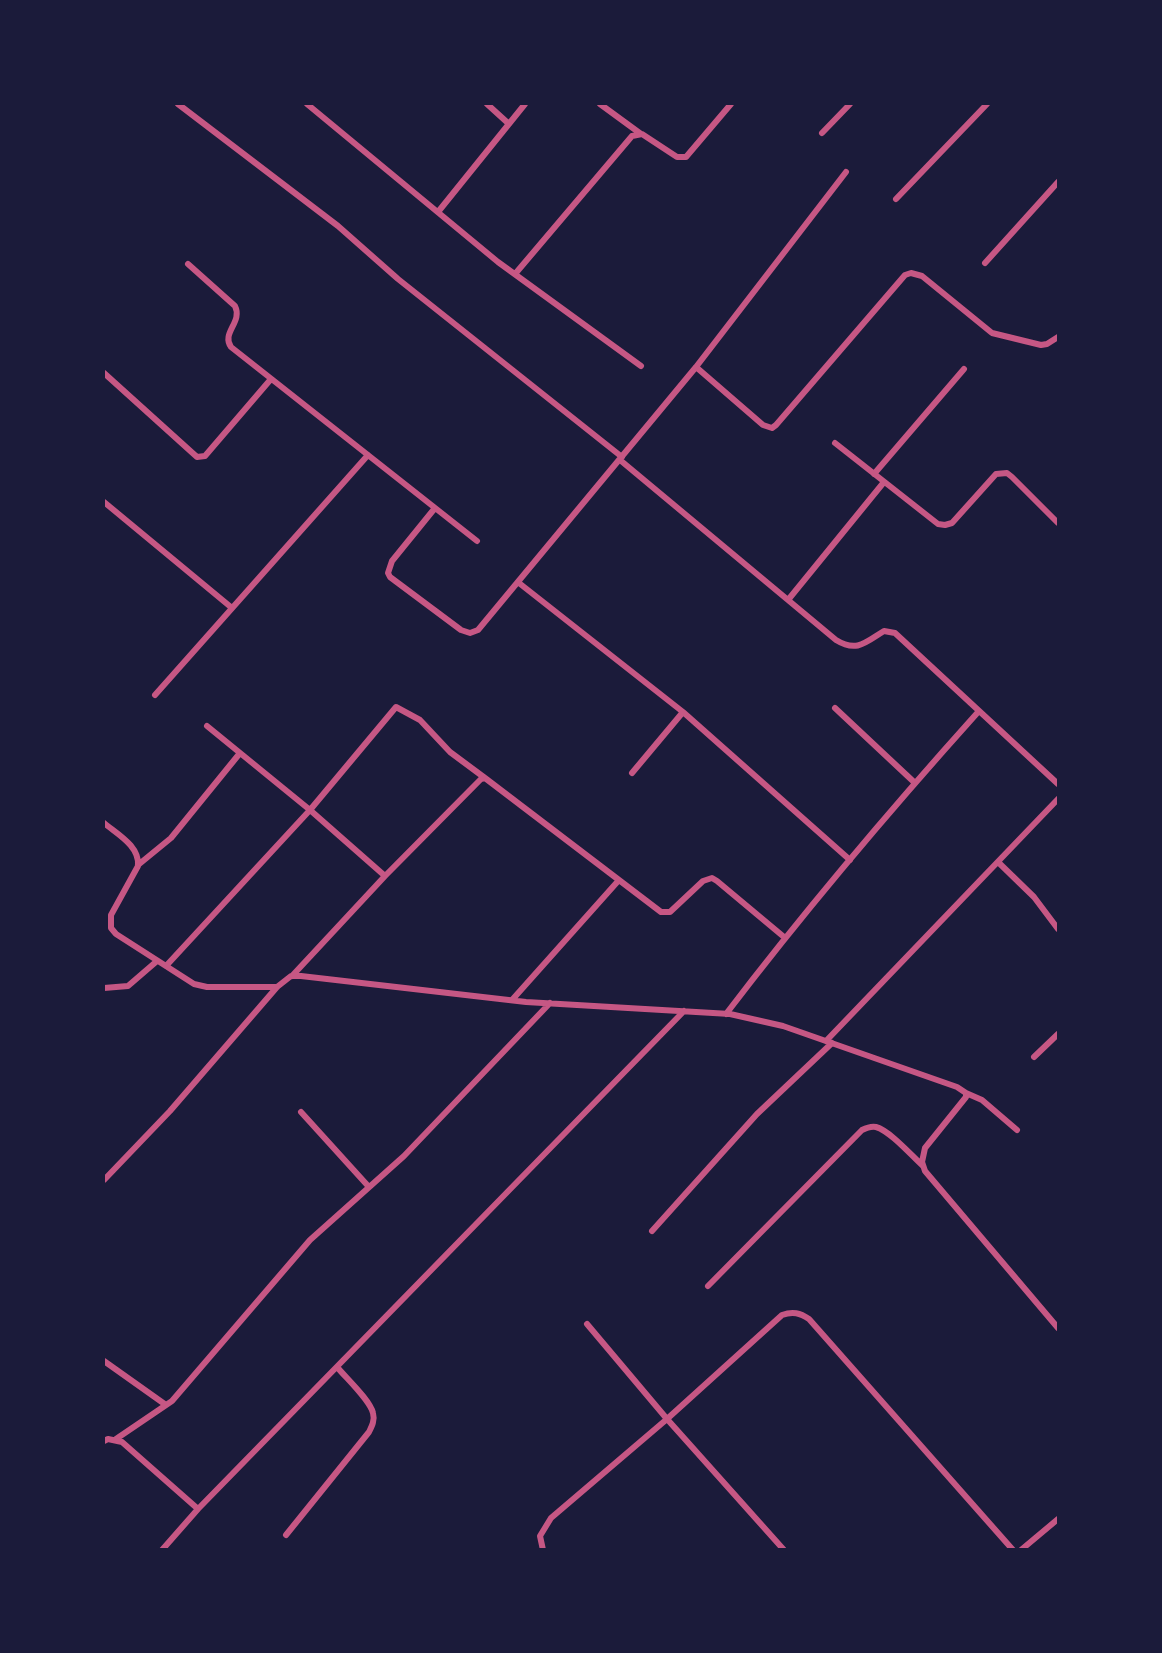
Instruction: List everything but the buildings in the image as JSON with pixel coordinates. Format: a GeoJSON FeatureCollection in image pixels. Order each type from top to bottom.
{"type":"FeatureCollection","features":[{"type":"Feature","properties":{"kind":"street"},"geometry":{"type":"LineString","coordinates":[[178,104],[338,226],[398,279],[621,458],[844,645],[853,647],[862,645],[884,631],[894,633],[1059,784]]}},
{"type":"Feature","properties":{"kind":"street"},"geometry":{"type":"LineString","coordinates":[[307,104],[515,274],[641,366]]}},
{"type":"Feature","properties":{"kind":"street"},"geometry":{"type":"LineString","coordinates":[[487,104],[509,124]]}},
{"type":"Feature","properties":{"kind":"street"},"geometry":{"type":"LineString","coordinates":[[438,212],[525,104]]}},
{"type":"Feature","properties":{"kind":"street"},"geometry":{"type":"LineString","coordinates":[[600,104],[677,157],[686,157],[731,104]]}},
{"type":"Feature","properties":{"kind":"street"},"geometry":{"type":"LineString","coordinates":[[822,134],[850,104]]}},
{"type":"Feature","properties":{"kind":"street"},"geometry":{"type":"LineString","coordinates":[[896,199],[987,104]]}},
{"type":"Feature","properties":{"kind":"street"},"geometry":{"type":"LineString","coordinates":[[515,274],[632,136],[642,134]]}},
{"type":"Feature","properties":{"kind":"street"},"geometry":{"type":"LineString","coordinates":[[435,508],[392,561],[388,573],[390,577],[461,630],[470,633],[484,625],[696,367],[846,172]]}},
{"type":"Feature","properties":{"kind":"street"},"geometry":{"type":"LineString","coordinates":[[985,263],[1059,182]]}},
{"type":"Feature","properties":{"kind":"street"},"geometry":{"type":"LineString","coordinates":[[188,264],[235,306],[238,313],[237,319],[227,337],[231,347],[477,541]]}},
{"type":"Feature","properties":{"kind":"street"},"geometry":{"type":"LineString","coordinates":[[696,367],[763,425],[772,428],[905,275],[910,273],[922,276],[992,333],[1041,345],[1059,337]]}},
{"type":"Feature","properties":{"kind":"street"},"geometry":{"type":"LineString","coordinates":[[874,474],[964,369]]}},
{"type":"Feature","properties":{"kind":"street"},"geometry":{"type":"LineString","coordinates":[[105,378],[196,456],[201,457],[205,456],[271,379]]}},
{"type":"Feature","properties":{"kind":"street"},"geometry":{"type":"LineString","coordinates":[[835,443],[938,524],[952,523],[996,474],[1007,473],[1059,523]]}},
{"type":"Feature","properties":{"kind":"street"},"geometry":{"type":"LineString","coordinates":[[155,695],[368,455]]}},
{"type":"Feature","properties":{"kind":"street"},"geometry":{"type":"LineString","coordinates":[[788,600],[884,482]]}},
{"type":"Feature","properties":{"kind":"street"},"geometry":{"type":"LineString","coordinates":[[104,502],[232,608]]}},
{"type":"Feature","properties":{"kind":"street"},"geometry":{"type":"LineString","coordinates":[[519,583],[683,712],[850,860]]}},
{"type":"Feature","properties":{"kind":"street"},"geometry":{"type":"LineString","coordinates":[[166,966],[310,810],[396,707],[420,720],[450,752],[661,912],[665,913],[674,909],[703,881],[712,878],[784,937]]}},
{"type":"Feature","properties":{"kind":"street"},"geometry":{"type":"LineString","coordinates":[[835,708],[915,783]]}},
{"type":"Feature","properties":{"kind":"street"},"geometry":{"type":"LineString","coordinates":[[726,1014],[784,937],[979,711]]}},
{"type":"Feature","properties":{"kind":"street"},"geometry":{"type":"LineString","coordinates":[[632,773],[683,712]]}},
{"type":"Feature","properties":{"kind":"street"},"geometry":{"type":"LineString","coordinates":[[207,726],[310,810],[385,876]]}},
{"type":"Feature","properties":{"kind":"street"},"geometry":{"type":"LineString","coordinates":[[240,753],[171,838],[138,866],[111,915],[111,928],[116,934],[194,984],[207,987],[277,987]]}},
{"type":"Feature","properties":{"kind":"street"},"geometry":{"type":"LineString","coordinates":[[104,1180],[170,1111],[277,987],[291,976],[385,876],[481,779],[485,778]]}},
{"type":"Feature","properties":{"kind":"street"},"geometry":{"type":"LineString","coordinates":[[652,1231],[757,1114],[829,1042],[1059,799]]}},
{"type":"Feature","properties":{"kind":"street"},"geometry":{"type":"LineString","coordinates":[[104,823],[135,850],[139,858],[138,866]]}},
{"type":"Feature","properties":{"kind":"street"},"geometry":{"type":"LineString","coordinates":[[998,862],[1035,897],[1059,929]]}},
{"type":"Feature","properties":{"kind":"street"},"geometry":{"type":"LineString","coordinates":[[512,1000],[620,880]]}},
{"type":"Feature","properties":{"kind":"street"},"geometry":{"type":"LineString","coordinates":[[104,988],[128,986],[157,961]]}},
{"type":"Feature","properties":{"kind":"street"},"geometry":{"type":"LineString","coordinates":[[291,976],[301,975],[512,1000],[726,1014],[783,1026],[957,1087],[982,1100],[1017,1130]]}},
{"type":"Feature","properties":{"kind":"street"},"geometry":{"type":"LineString","coordinates":[[116,1439],[166,1405],[181,1391],[302,1249],[415,1144],[550,1003]]}},
{"type":"Feature","properties":{"kind":"street"},"geometry":{"type":"LineString","coordinates":[[162,1550],[198,1509],[684,1011]]}},
{"type":"Feature","properties":{"kind":"street"},"geometry":{"type":"LineString","coordinates":[[1034,1057],[1059,1034]]}},
{"type":"Feature","properties":{"kind":"street"},"geometry":{"type":"LineString","coordinates":[[923,1166],[924,1148],[966,1097],[966,1093]]}},
{"type":"Feature","properties":{"kind":"street"},"geometry":{"type":"LineString","coordinates":[[301,1112],[369,1187]]}},
{"type":"Feature","properties":{"kind":"street"},"geometry":{"type":"LineString","coordinates":[[708,1286],[861,1130],[869,1126],[877,1127],[885,1132],[923,1166],[1059,1328]]}},
{"type":"Feature","properties":{"kind":"street"},"geometry":{"type":"LineString","coordinates":[[543,1550],[540,1536],[551,1518],[667,1419],[782,1315],[791,1312],[810,1319],[1013,1550]]}},
{"type":"Feature","properties":{"kind":"street"},"geometry":{"type":"LineString","coordinates":[[587,1324],[667,1419],[784,1550]]}},
{"type":"Feature","properties":{"kind":"street"},"geometry":{"type":"LineString","coordinates":[[104,1361],[166,1405]]}},
{"type":"Feature","properties":{"kind":"street"},"geometry":{"type":"LineString","coordinates":[[286,1535],[369,1432],[374,1421],[373,1412],[368,1404],[337,1367]]}},
{"type":"Feature","properties":{"kind":"street"},"geometry":{"type":"LineString","coordinates":[[104,1441],[116,1439],[122,1442],[198,1509]]}},
{"type":"Feature","properties":{"kind":"street"},"geometry":{"type":"LineString","coordinates":[[1021,1550],[1059,1519]]}}]}
